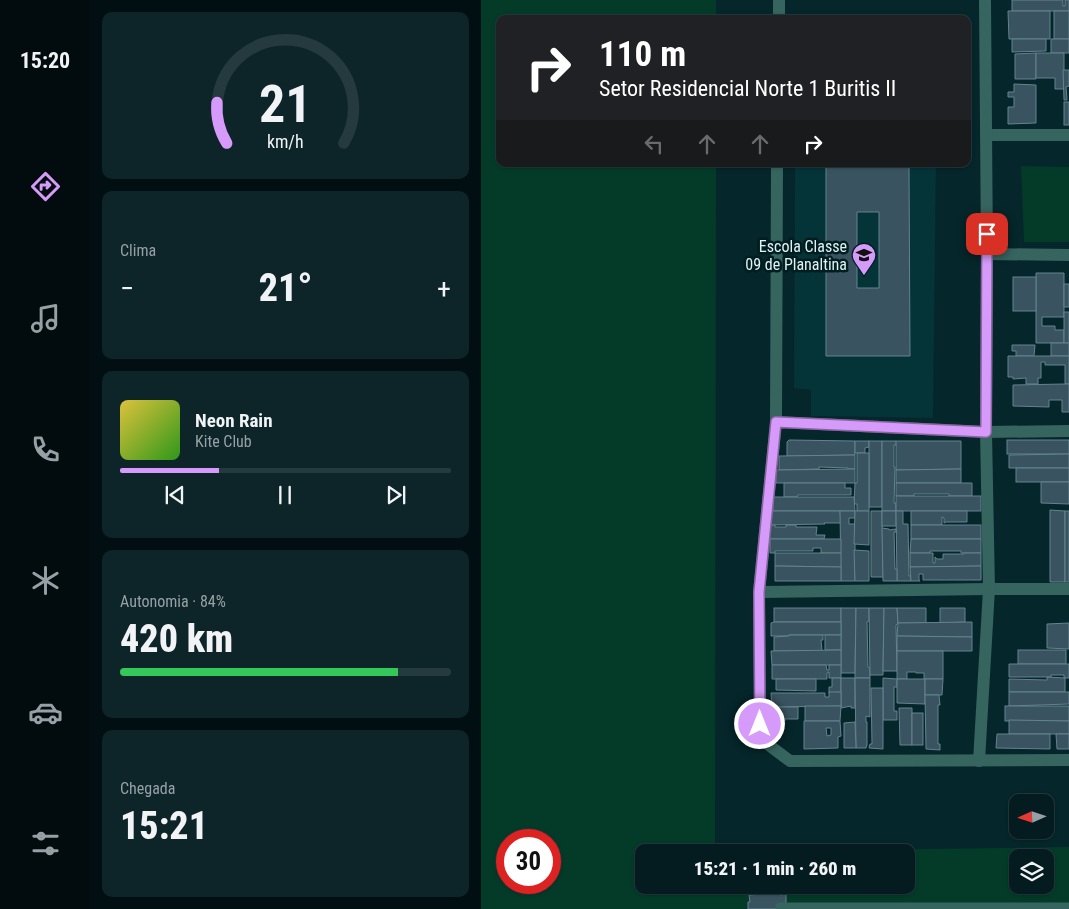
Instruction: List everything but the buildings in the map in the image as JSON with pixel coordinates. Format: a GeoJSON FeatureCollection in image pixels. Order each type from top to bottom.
{"type":"FeatureCollection","features":[{"type":"Feature","properties":{"kind":"street"},"geometry":{"type":"LineString","coordinates":[[779,0],[779,15]]}},
{"type":"Feature","properties":{"kind":"street"},"geometry":{"type":"LineString","coordinates":[[979,761],[989,589],[986,432],[985,0]]}},
{"type":"Feature","properties":{"kind":"street"},"geometry":{"type":"LineString","coordinates":[[986,135],[1069,135]]}},
{"type":"Feature","properties":{"kind":"street"},"geometry":{"type":"LineString","coordinates":[[777,167],[776,422],[759,592],[760,724],[770,746],[790,761],[1069,760]]}},
{"type":"Feature","properties":{"kind":"street"},"geometry":{"type":"LineString","coordinates":[[987,254],[1069,255]]}},
{"type":"Feature","properties":{"kind":"street"},"geometry":{"type":"LineString","coordinates":[[776,422],[986,432],[1069,431]]}},
{"type":"Feature","properties":{"kind":"street"},"geometry":{"type":"LineString","coordinates":[[759,592],[1069,589]]}},
{"type":"Feature","properties":{"kind":"lane"},"geometry":{"type":"LineString","coordinates":[[781,907],[1069,907]]}},
{"type":"Feature","properties":{"kind":"shaded area","name":"Escola Classe 09 de Planaltina"},"geometry":{"type":"Polygon","coordinates":[[[795,167],[936,167],[933,418],[811,416],[811,390],[794,388],[795,167]]]}},
{"type":"Feature","properties":{"kind":"green space"},"geometry":{"type":"Polygon","coordinates":[[[481,0],[716,0],[716,15],[496,15],[496,167],[716,167],[715,844],[635,844],[635,894],[915,894],[915,849],[1069,847],[1069,909],[481,909],[481,0]]]}},
{"type":"Feature","properties":{"kind":"green space"},"geometry":{"type":"Polygon","coordinates":[[[1021,166],[1069,167],[1069,242],[1024,242],[1021,166]]]}},
{"type":"Feature","properties":{"kind":"place","name":"Escola Classe 09 de Planaltina"},"geometry":{"type":"Point","coordinates":[864,276]}},
{"type":"Feature","properties":{"kind":"route"},"geometry":{"type":"LineString","coordinates":[[760,724],[759,592],[776,422],[986,432],[987,234]]}}]}
